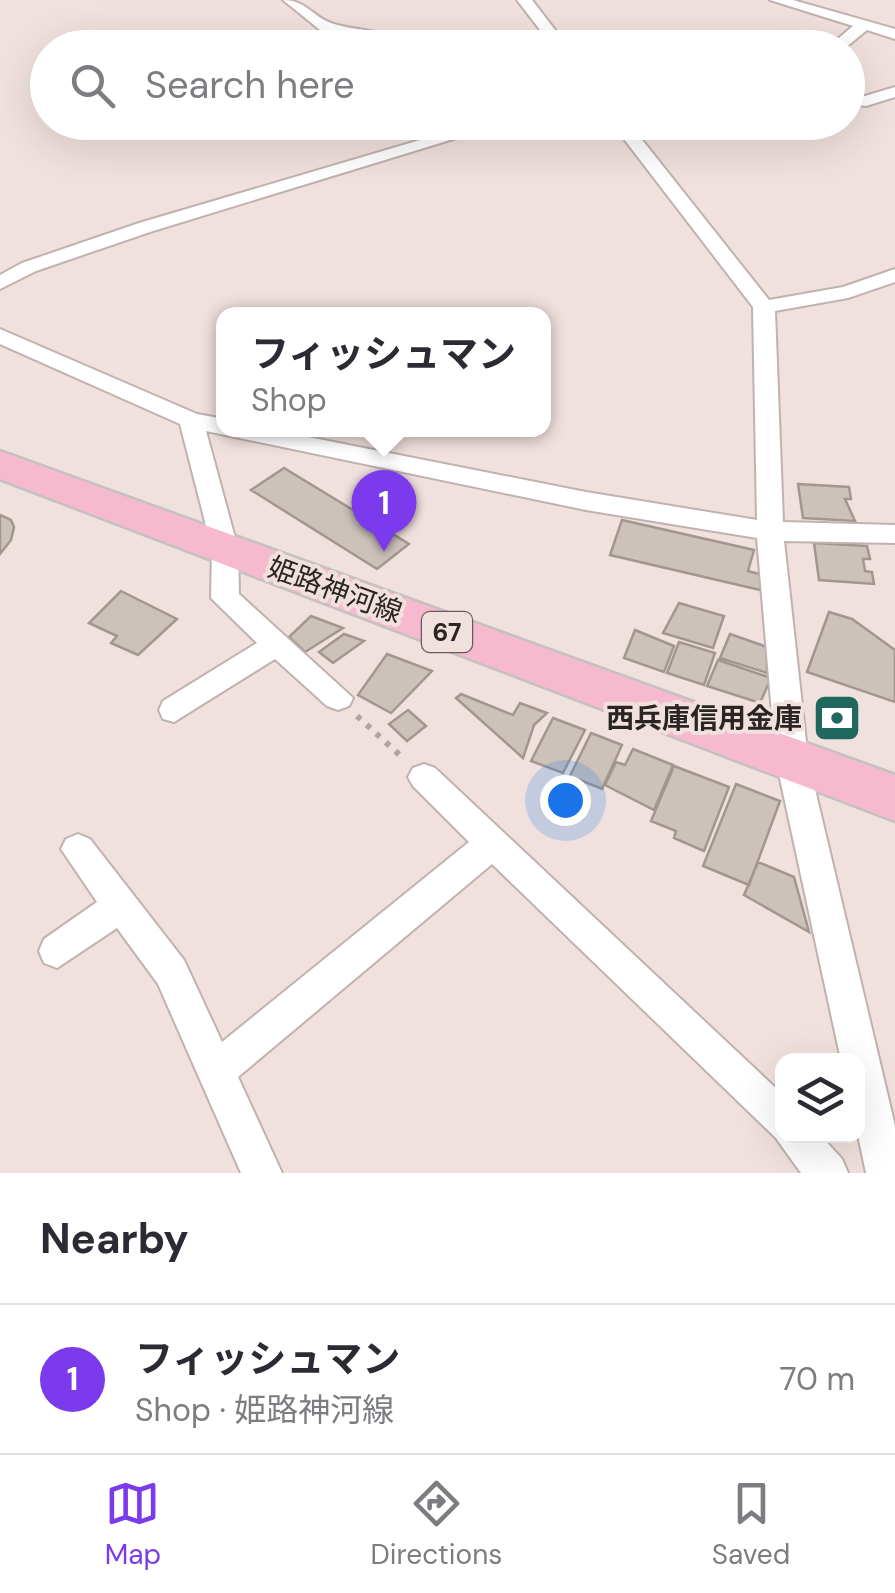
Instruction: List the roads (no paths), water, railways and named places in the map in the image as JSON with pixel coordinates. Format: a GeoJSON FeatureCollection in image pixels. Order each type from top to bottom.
{"type":"FeatureCollection","features":[{"type":"Feature","properties":{"kind":"main road","name":"姫路神河線"},"geometry":{"type":"LineString","coordinates":[[0,464],[895,798]]}},
{"type":"Feature","properties":{"kind":"street"},"geometry":{"type":"LineString","coordinates":[[290,0],[326,28],[339,30]]}},
{"type":"Feature","properties":{"kind":"street"},"geometry":{"type":"LineString","coordinates":[[524,0],[548,30]]}},
{"type":"Feature","properties":{"kind":"street"},"geometry":{"type":"LineString","coordinates":[[777,0],[895,34]]}},
{"type":"Feature","properties":{"kind":"street"},"geometry":{"type":"LineString","coordinates":[[818,12],[833,0]]}},
{"type":"Feature","properties":{"kind":"street"},"geometry":{"type":"LineString","coordinates":[[860,30],[866,26]]}},
{"type":"Feature","properties":{"kind":"street"},"geometry":{"type":"LineString","coordinates":[[865,98],[895,92]]}},
{"type":"Feature","properties":{"kind":"street"},"geometry":{"type":"LineString","coordinates":[[865,104],[895,118]]}},
{"type":"Feature","properties":{"kind":"street"},"geometry":{"type":"LineString","coordinates":[[0,283],[30,267],[146,227],[437,140]]}},
{"type":"Feature","properties":{"kind":"street"},"geometry":{"type":"LineString","coordinates":[[632,140],[764,306],[770,530],[792,760],[886,1173]]}},
{"type":"Feature","properties":{"kind":"street"},"geometry":{"type":"LineString","coordinates":[[764,306],[848,292],[895,275]]}},
{"type":"Feature","properties":{"kind":"street"},"geometry":{"type":"LineString","coordinates":[[0,336],[191,420],[216,425]]}},
{"type":"Feature","properties":{"kind":"street"},"geometry":{"type":"LineString","coordinates":[[191,420],[226,549],[225,598],[338,698]]}},
{"type":"Feature","properties":{"kind":"street"},"geometry":{"type":"LineString","coordinates":[[271,437],[586,501],[770,530],[895,534]]}},
{"type":"Feature","properties":{"kind":"street"},"geometry":{"type":"LineString","coordinates":[[174,710],[277,644]]}},
{"type":"Feature","properties":{"kind":"street"},"geometry":{"type":"LineString","coordinates":[[424,777],[490,845],[775,1114]]}},
{"type":"Feature","properties":{"kind":"street"},"geometry":{"type":"LineString","coordinates":[[216,1071],[490,845]]}},
{"type":"Feature","properties":{"kind":"street"},"geometry":{"type":"LineString","coordinates":[[78,849],[172,972],[262,1173]]}},
{"type":"Feature","properties":{"kind":"street"},"geometry":{"type":"LineString","coordinates":[[56,952],[120,905]]}},
{"type":"Feature","properties":{"kind":"street"},"geometry":{"type":"LineString","coordinates":[[801,1143],[828,1173]]}},
{"type":"Feature","properties":{"kind":"place","name":"フィッシュマン"},"geometry":{"type":"Point","coordinates":[384,552]}},
{"type":"Feature","properties":{"kind":"place","name":"西兵庫信用金庫"},"geometry":{"type":"Point","coordinates":[837,718]}}]}
